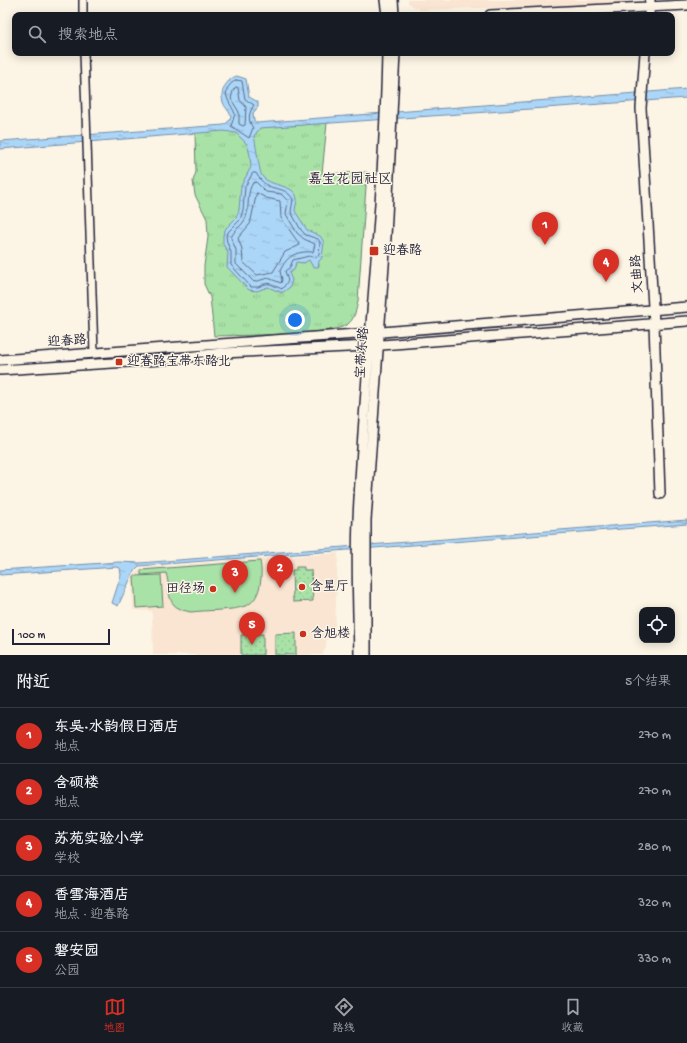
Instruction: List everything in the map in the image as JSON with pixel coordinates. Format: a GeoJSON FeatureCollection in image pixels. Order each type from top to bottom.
{"type":"FeatureCollection","features":[{"type":"Feature","properties":{"kind":"main road"},"geometry":{"type":"LineString","coordinates":[[385,0],[386,12]]}},
{"type":"Feature","properties":{"kind":"main road"},"geometry":{"type":"LineString","coordinates":[[393,0],[394,12]]}},
{"type":"Feature","properties":{"kind":"main road"},"geometry":{"type":"LineString","coordinates":[[550,12],[687,5]]}},
{"type":"Feature","properties":{"kind":"main road","name":"宝带东路"},"geometry":{"type":"LineString","coordinates":[[387,56],[390,96]]}},
{"type":"Feature","properties":{"kind":"main road","name":"宝带东路"},"geometry":{"type":"LineString","coordinates":[[359,655],[361,548],[373,346],[390,96],[395,56]]}},
{"type":"Feature","properties":{"kind":"main road","name":"文曲路"},"geometry":{"type":"LineString","coordinates":[[645,56],[641,104],[654,323],[660,494]]}},
{"type":"Feature","properties":{"kind":"main road","name":"迎春路"},"geometry":{"type":"LineString","coordinates":[[0,360],[374,333],[687,307]]}},
{"type":"Feature","properties":{"kind":"main road","name":"迎春路"},"geometry":{"type":"LineString","coordinates":[[0,370],[161,360],[222,353],[373,346],[687,321]]}},
{"type":"Feature","properties":{"kind":"main road","name":"宝带东路"},"geometry":{"type":"LineString","coordinates":[[361,548],[366,655]]}},
{"type":"Feature","properties":{"kind":"street"},"geometry":{"type":"LineString","coordinates":[[83,0],[83,12]]}},
{"type":"Feature","properties":{"kind":"street"},"geometry":{"type":"LineString","coordinates":[[84,56],[94,353]]}},
{"type":"Feature","properties":{"kind":"shaded area"},"geometry":{"type":"Polygon","coordinates":[[[408,0],[633,0],[628,3],[420,10],[408,3],[408,0]]]}},
{"type":"Feature","properties":{"kind":"shaded area"},"geometry":{"type":"Polygon","coordinates":[[[338,553],[335,629],[327,629],[326,648],[323,655],[153,655],[152,611],[133,610],[132,576],[140,568],[338,553]]]}},
{"type":"Feature","properties":{"kind":"green space"},"geometry":{"type":"Polygon","coordinates":[[[327,123],[322,174],[367,172],[358,301],[354,316],[348,324],[339,328],[325,331],[214,336],[210,297],[204,284],[204,266],[208,237],[207,219],[195,195],[193,181],[196,172],[195,132],[327,123]]]}},
{"type":"Feature","properties":{"kind":"green space","name":"田径场"},"geometry":{"type":"Polygon","coordinates":[[[260,561],[261,580],[255,599],[245,606],[233,609],[191,612],[182,610],[172,603],[166,573],[141,575],[141,570],[260,561]]]}},
{"type":"Feature","properties":{"kind":"green space","name":"含星厅"},"geometry":{"type":"Polygon","coordinates":[[[296,567],[304,567],[304,570],[311,570],[313,601],[293,602],[292,570],[296,570],[296,567]]]}},
{"type":"Feature","properties":{"kind":"green space"},"geometry":{"type":"Polygon","coordinates":[[[161,575],[163,606],[136,608],[134,576],[161,575]]]}},
{"type":"Feature","properties":{"kind":"green space"},"geometry":{"type":"Polygon","coordinates":[[[296,633],[296,655],[275,655],[275,634],[296,633]]]}},
{"type":"Feature","properties":{"kind":"green space"},"geometry":{"type":"Polygon","coordinates":[[[263,634],[263,655],[241,655],[241,635],[263,634]]]}},
{"type":"Feature","properties":{"kind":"water"},"geometry":{"type":"Polygon","coordinates":[[[237,76],[246,79],[249,97],[258,102],[258,107],[253,113],[254,121],[257,123],[687,89],[687,98],[260,128],[254,136],[262,176],[266,180],[292,190],[297,199],[295,211],[307,230],[320,236],[324,242],[322,258],[319,261],[318,267],[313,267],[309,260],[304,263],[296,262],[294,270],[289,273],[292,280],[290,287],[282,293],[268,287],[257,291],[249,290],[227,267],[228,252],[223,244],[223,235],[226,228],[236,218],[239,210],[241,186],[251,167],[247,144],[236,133],[224,131],[0,149],[0,141],[224,125],[229,121],[231,116],[223,102],[223,89],[230,79],[237,76]]]}},
{"type":"Feature","properties":{"kind":"water"},"geometry":{"type":"Polygon","coordinates":[[[687,520],[687,524],[139,566],[134,571],[118,606],[112,603],[121,575],[120,568],[117,567],[0,575],[0,570],[119,562],[140,563],[687,520]]]}},
{"type":"Feature","properties":{"kind":"place","name":"东吴·水韵假日酒店"},"geometry":{"type":"Point","coordinates":[545,245]}},
{"type":"Feature","properties":{"kind":"place","name":"迎春路"},"geometry":{"type":"Point","coordinates":[374,251]}},
{"type":"Feature","properties":{"kind":"place","name":"香雪海酒店"},"geometry":{"type":"Point","coordinates":[606,282]}},
{"type":"Feature","properties":{"kind":"place","name":"迎春路宝带东路北"},"geometry":{"type":"Point","coordinates":[119,362]}},
{"type":"Feature","properties":{"kind":"place","name":"含星厅"},"geometry":{"type":"Point","coordinates":[302,587]}},
{"type":"Feature","properties":{"kind":"place","name":"含硕楼"},"geometry":{"type":"Point","coordinates":[280,588]}},
{"type":"Feature","properties":{"kind":"place","name":"田径场"},"geometry":{"type":"Point","coordinates":[213,589]}},
{"type":"Feature","properties":{"kind":"place","name":"苏苑实验小学"},"geometry":{"type":"Point","coordinates":[235,593]}},
{"type":"Feature","properties":{"kind":"place","name":"含旭楼"},"geometry":{"type":"Point","coordinates":[303,634]}},
{"type":"Feature","properties":{"kind":"place","name":"磐安园"},"geometry":{"type":"Point","coordinates":[252,645]}},
{"type":"Feature","properties":{"kind":"district","name":"嘉宝花园社区"},"geometry":{"type":"Point","coordinates":[350,180]}}]}
